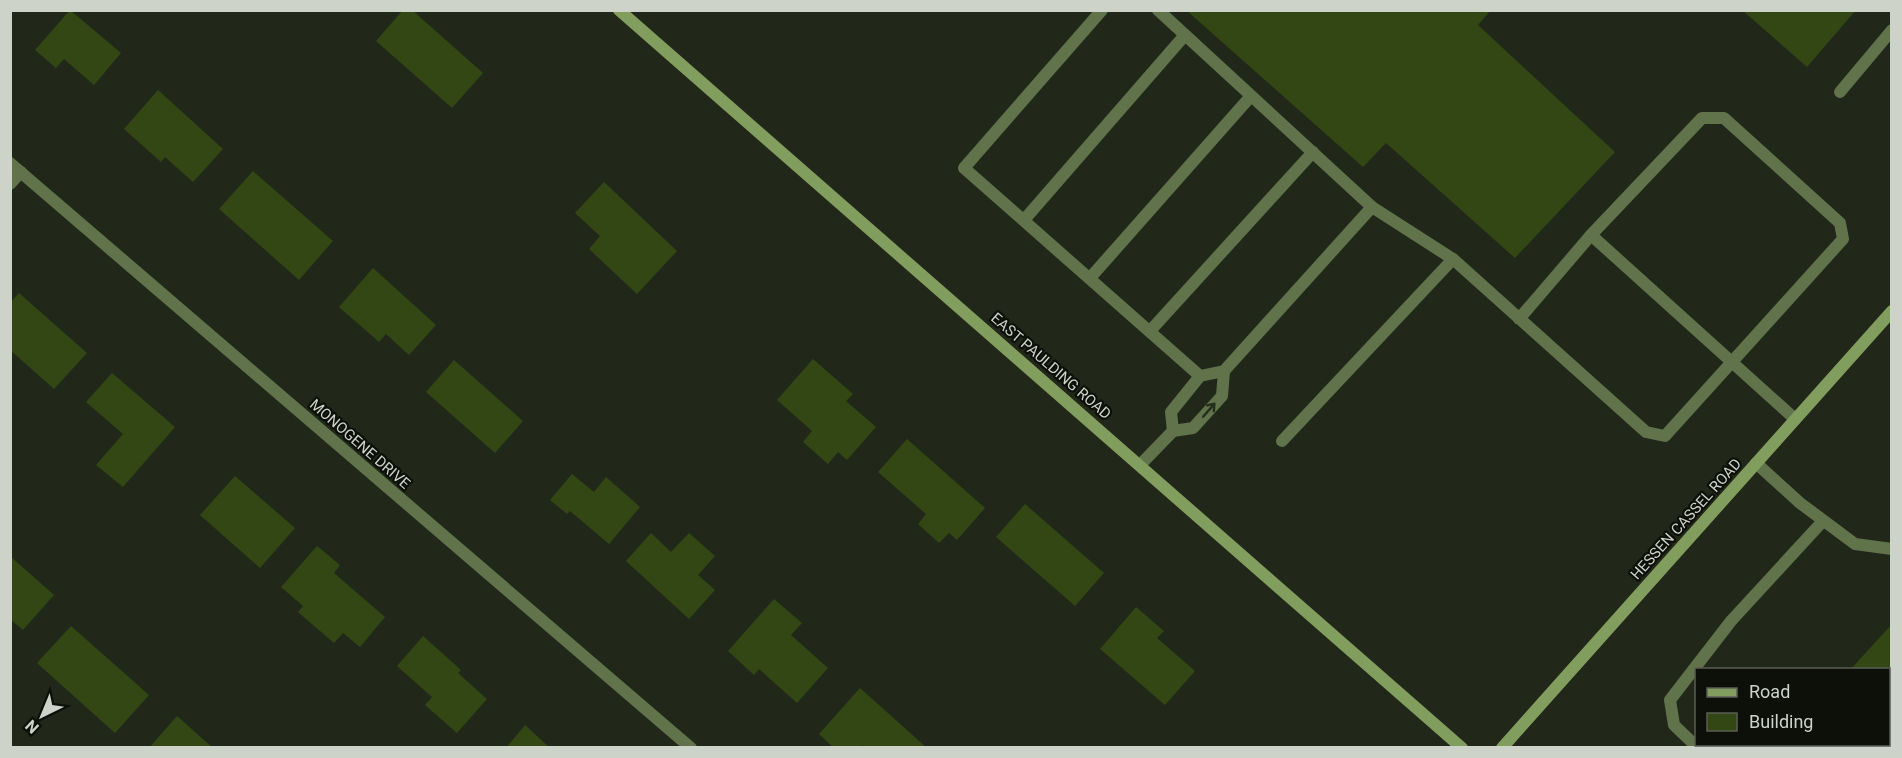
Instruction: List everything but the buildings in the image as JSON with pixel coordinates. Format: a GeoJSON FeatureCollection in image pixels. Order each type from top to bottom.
{"type":"FeatureCollection","features":[{"type":"Feature","properties":{"kind":"main road","name":"EAST PAULDING ROAD"},"geometry":{"type":"LineString","coordinates":[[619,10],[1141,464],[1461,747]]}},
{"type":"Feature","properties":{"kind":"main road","name":"HESSEN CASSEL ROAD"},"geometry":{"type":"LineString","coordinates":[[1502,747],[1892,311]]}},
{"type":"Feature","properties":{"kind":"street"},"geometry":{"type":"LineString","coordinates":[[1102,10],[964,168],[1200,376]]}},
{"type":"Feature","properties":{"kind":"street"},"geometry":{"type":"LineString","coordinates":[[1158,10],[1372,207],[1453,259],[1519,319],[1646,432],[1665,436],[1733,363],[1843,239],[1840,223],[1724,118],[1702,118],[1591,234],[1519,319]]}},
{"type":"Feature","properties":{"kind":"street"},"geometry":{"type":"LineString","coordinates":[[1840,92],[1892,30]]}},
{"type":"Feature","properties":{"kind":"street"},"geometry":{"type":"LineString","coordinates":[[1024,220],[1185,35]]}},
{"type":"Feature","properties":{"kind":"street"},"geometry":{"type":"LineString","coordinates":[[1090,278],[1251,96]]}},
{"type":"Feature","properties":{"kind":"street"},"geometry":{"type":"LineString","coordinates":[[1150,331],[1313,152]]}},
{"type":"Feature","properties":{"kind":"street","name":"MONOGENE DRIVE"},"geometry":{"type":"LineString","coordinates":[[10,163],[691,747]]}},
{"type":"Feature","properties":{"kind":"street"},"geometry":{"type":"LineString","coordinates":[[10,184],[21,172]]}},
{"type":"Feature","properties":{"kind":"street"},"geometry":{"type":"LineString","coordinates":[[1173,431],[1171,412],[1200,376],[1224,371],[1372,207]]}},
{"type":"Feature","properties":{"kind":"street"},"geometry":{"type":"LineString","coordinates":[[1591,234],[1795,419]]}},
{"type":"Feature","properties":{"kind":"street"},"geometry":{"type":"LineString","coordinates":[[1282,441],[1453,259]]}},
{"type":"Feature","properties":{"kind":"street"},"geometry":{"type":"LineString","coordinates":[[1141,464],[1173,431],[1193,428],[1222,396],[1224,371]]}},
{"type":"Feature","properties":{"kind":"street"},"geometry":{"type":"LineString","coordinates":[[1756,463],[1800,503],[1855,544],[1892,549]]}},
{"type":"Feature","properties":{"kind":"street"},"geometry":{"type":"LineString","coordinates":[[1695,744],[1674,725],[1670,700],[1731,621],[1823,521]]}}]}
